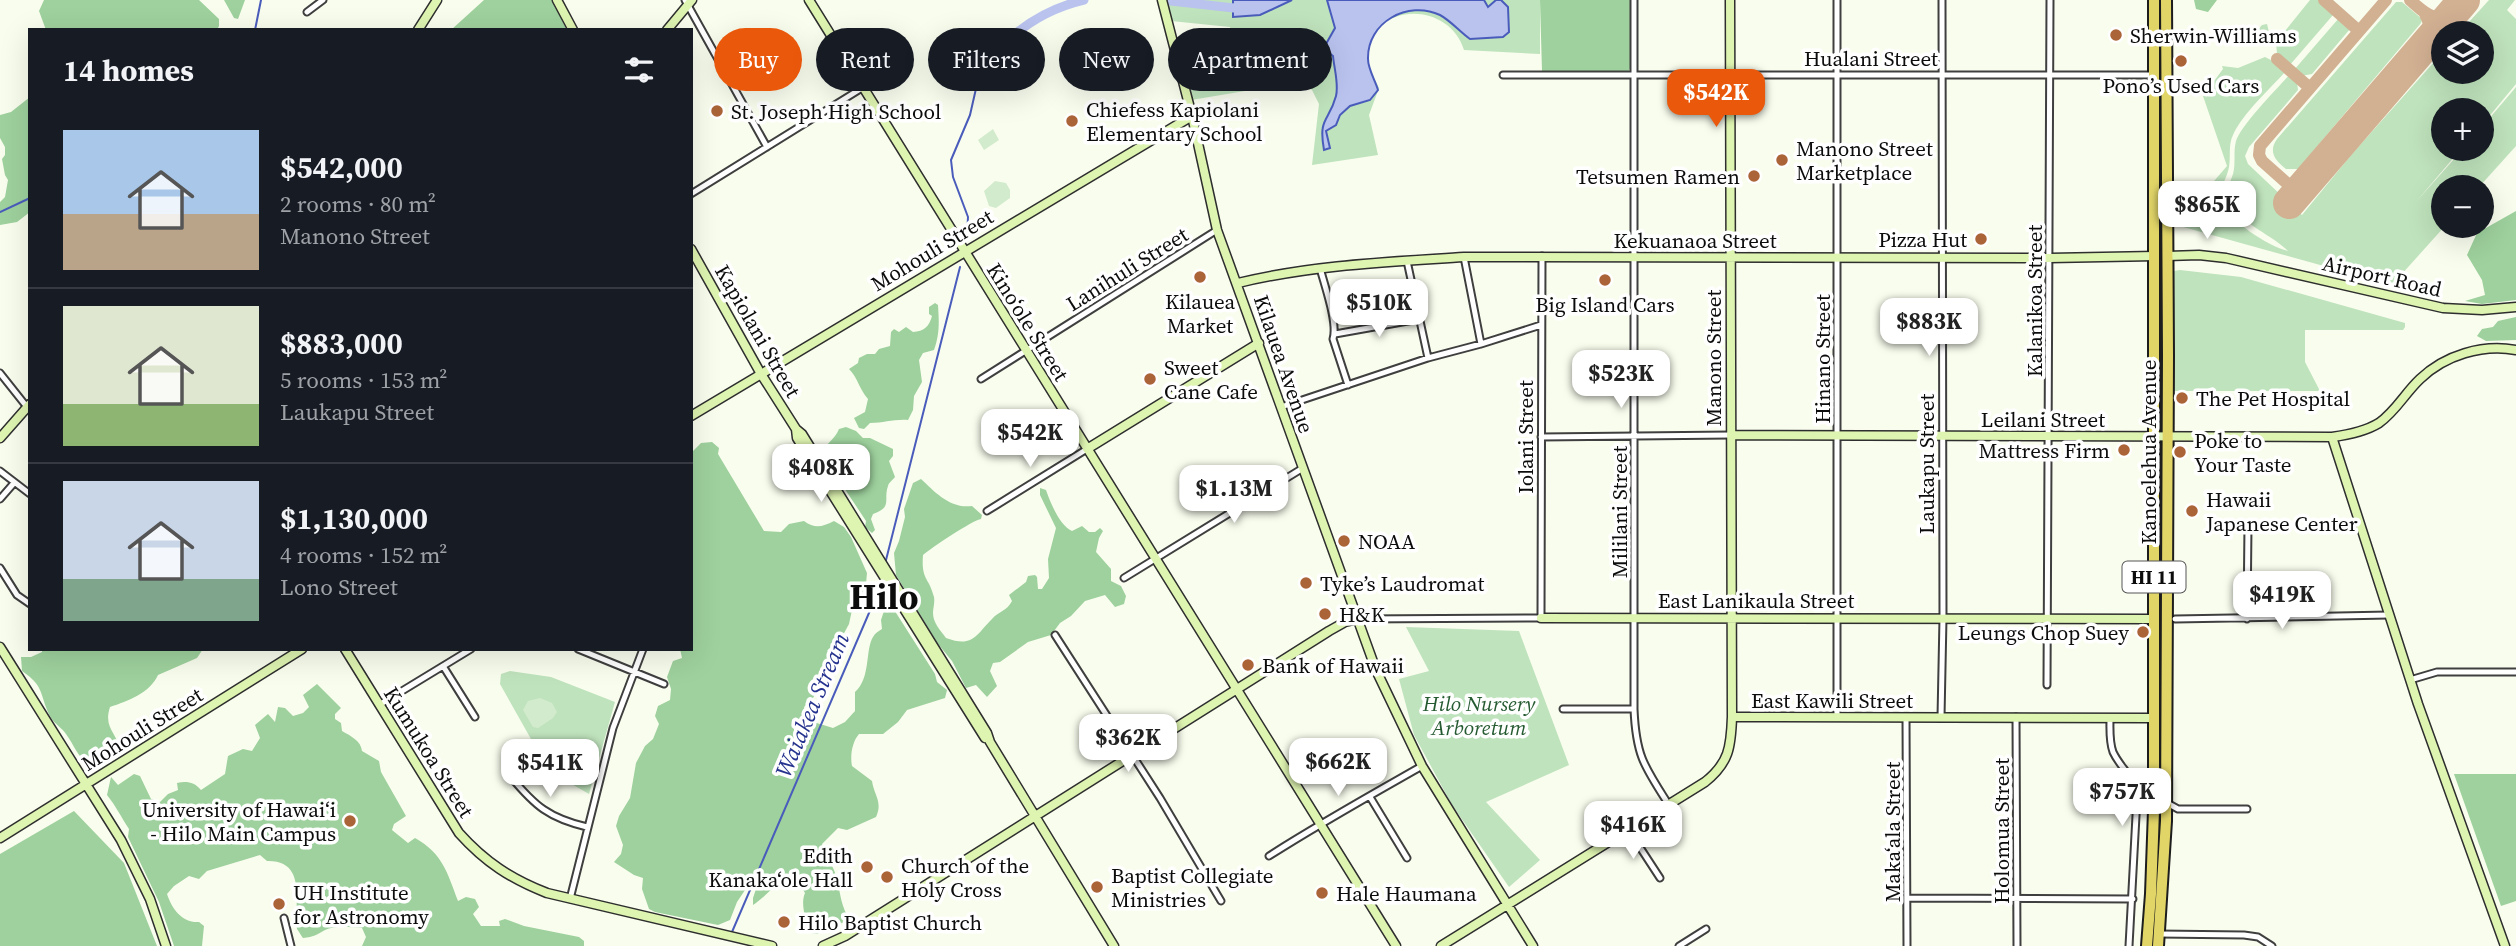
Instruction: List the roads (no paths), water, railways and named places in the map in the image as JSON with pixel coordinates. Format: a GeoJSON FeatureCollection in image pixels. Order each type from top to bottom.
{"type":"FeatureCollection","features":[{"type":"Feature","properties":{"kind":"highway","name":"Kanoelehua Avenue"},"geometry":{"type":"LineString","coordinates":[[2147,946],[2154,934],[2166,821],[2167,603],[2155,256],[2154,0]]}},
{"type":"Feature","properties":{"kind":"highway","name":"Kanoelehua Avenue"},"geometry":{"type":"LineString","coordinates":[[2158,946],[2154,934],[2153,853],[2154,619],[2167,256],[2166,0]]}},
{"type":"Feature","properties":{"kind":"highway"},"geometry":{"type":"LineString","coordinates":[[2155,256],[2167,256]]}},
{"type":"Feature","properties":{"kind":"highway"},"geometry":{"type":"LineString","coordinates":[[2167,603],[2169,612],[2175,619],[2167,628]]}},
{"type":"Feature","properties":{"kind":"highway"},"geometry":{"type":"LineString","coordinates":[[2166,705],[2154,718],[2162,723],[2166,732]]}},
{"type":"Feature","properties":{"kind":"street"},"geometry":{"type":"LineString","coordinates":[[307,12],[323,0]]}},
{"type":"Feature","properties":{"kind":"street"},"geometry":{"type":"LineString","coordinates":[[557,0],[572,28]]}},
{"type":"Feature","properties":{"kind":"street","name":"Kinoʻole Street"},"geometry":{"type":"LineString","coordinates":[[809,0],[826,28]]}},
{"type":"Feature","properties":{"kind":"street","name":"Kilauea Avenue"},"geometry":{"type":"LineString","coordinates":[[1162,0],[1192,116],[1217,230],[1379,677],[1422,766],[1533,946]]}},
{"type":"Feature","properties":{"kind":"street","name":"Mililani Street"},"geometry":{"type":"LineString","coordinates":[[1634,0],[1635,741],[1643,764],[1669,805]]}},
{"type":"Feature","properties":{"kind":"street","name":"Manono Street"},"geometry":{"type":"LineString","coordinates":[[1730,0],[1732,717]]}},
{"type":"Feature","properties":{"kind":"street","name":"Hinano Street"},"geometry":{"type":"LineString","coordinates":[[1837,0],[1837,717]]}},
{"type":"Feature","properties":{"kind":"street","name":"Laukapu Street"},"geometry":{"type":"LineString","coordinates":[[1941,717],[1942,0]]}},
{"type":"Feature","properties":{"kind":"street","name":"Kalanikoa Street"},"geometry":{"type":"LineString","coordinates":[[2048,685],[2050,0]]}},
{"type":"Feature","properties":{"kind":"street"},"geometry":{"type":"LineString","coordinates":[[419,28],[435,1]]}},
{"type":"Feature","properties":{"kind":"street"},"geometry":{"type":"LineString","coordinates":[[668,28],[688,2],[767,147]]}},
{"type":"Feature","properties":{"kind":"street","name":"Hualani Street"},"geometry":{"type":"LineString","coordinates":[[1503,75],[2154,75]]}},
{"type":"Feature","properties":{"kind":"street"},"geometry":{"type":"LineString","coordinates":[[693,193],[859,91]]}},
{"type":"Feature","properties":{"kind":"street","name":"Kinoʻole Street"},"geometry":{"type":"LineString","coordinates":[[863,91],[1396,946]]}},
{"type":"Feature","properties":{"kind":"street","name":"Mohouli Street"},"geometry":{"type":"LineString","coordinates":[[693,415],[1192,116]]}},
{"type":"Feature","properties":{"kind":"street","name":"Lanihuli Street"},"geometry":{"type":"LineString","coordinates":[[981,379],[1217,230]]}},
{"type":"Feature","properties":{"kind":"street","name":"Kapiolani Street"},"geometry":{"type":"LineString","coordinates":[[693,253],[761,374],[796,429],[797,438],[893,586],[1114,946]]}},
{"type":"Feature","properties":{"kind":"street","name":"Airport Road"},"geometry":{"type":"LineString","coordinates":[[2167,256],[2200,255],[2243,261],[2443,308],[2482,310],[2516,307]]}},
{"type":"Feature","properties":{"kind":"street","name":"Iolani Street"},"geometry":{"type":"LineString","coordinates":[[1541,618],[1542,256]]}},
{"type":"Feature","properties":{"kind":"street","name":"Kekuanaoa Street"},"geometry":{"type":"LineString","coordinates":[[1238,284],[1320,268],[1464,257],[2155,256]]}},
{"type":"Feature","properties":{"kind":"street"},"geometry":{"type":"LineString","coordinates":[[1464,257],[1481,344]]}},
{"type":"Feature","properties":{"kind":"street"},"geometry":{"type":"LineString","coordinates":[[1407,261],[1428,358]]}},
{"type":"Feature","properties":{"kind":"street"},"geometry":{"type":"LineString","coordinates":[[1320,268],[1335,334],[1333,339],[1348,385]]}},
{"type":"Feature","properties":{"kind":"street"},"geometry":{"type":"LineString","coordinates":[[1335,334],[1419,319]]}},
{"type":"Feature","properties":{"kind":"street"},"geometry":{"type":"LineString","coordinates":[[1281,407],[1428,358],[1541,325]]}},
{"type":"Feature","properties":{"kind":"street"},"geometry":{"type":"LineString","coordinates":[[986,511],[1259,343]]}},
{"type":"Feature","properties":{"kind":"street","name":"Leilani Street"},"geometry":{"type":"LineString","coordinates":[[1541,437],[2332,437],[2378,423],[2400,404],[2420,379],[2448,359],[2492,348],[2516,350]]}},
{"type":"Feature","properties":{"kind":"street"},"geometry":{"type":"LineString","coordinates":[[0,373],[28,406],[0,439]]}},
{"type":"Feature","properties":{"kind":"street"},"geometry":{"type":"LineString","coordinates":[[2332,437],[2410,680],[2505,946]]}},
{"type":"Feature","properties":{"kind":"street"},"geometry":{"type":"LineString","coordinates":[[1124,578],[1303,468]]}},
{"type":"Feature","properties":{"kind":"street"},"geometry":{"type":"LineString","coordinates":[[0,471],[28,493]]}},
{"type":"Feature","properties":{"kind":"street"},"geometry":{"type":"LineString","coordinates":[[0,499],[14,483]]}},
{"type":"Feature","properties":{"kind":"street"},"geometry":{"type":"LineString","coordinates":[[2247,619],[2248,526]]}},
{"type":"Feature","properties":{"kind":"street"},"geometry":{"type":"LineString","coordinates":[[0,568],[17,595],[28,603]]}},
{"type":"Feature","properties":{"kind":"street"},"geometry":{"type":"LineString","coordinates":[[2175,619],[2389,615]]}},
{"type":"Feature","properties":{"kind":"street"},"geometry":{"type":"LineString","coordinates":[[823,946],[845,936],[1335,628],[1358,618]]}},
{"type":"Feature","properties":{"kind":"street","name":"East Lanikaula Street"},"geometry":{"type":"LineString","coordinates":[[1358,618],[2154,619]]}},
{"type":"Feature","properties":{"kind":"street"},"geometry":{"type":"LineString","coordinates":[[1055,635],[1133,756],[1221,901]]}},
{"type":"Feature","properties":{"kind":"street"},"geometry":{"type":"LineString","coordinates":[[0,648],[121,839],[140,875],[166,946]]}},
{"type":"Feature","properties":{"kind":"street","name":"Mohouli Street"},"geometry":{"type":"LineString","coordinates":[[0,838],[299,651]]}},
{"type":"Feature","properties":{"kind":"street","name":"Kumukoa Street"},"geometry":{"type":"LineString","coordinates":[[346,651],[459,833],[477,853],[498,870],[522,883],[570,899],[772,946]]}},
{"type":"Feature","properties":{"kind":"street"},"geometry":{"type":"LineString","coordinates":[[379,705],[468,651]]}},
{"type":"Feature","properties":{"kind":"street"},"geometry":{"type":"LineString","coordinates":[[583,651],[664,684]]}},
{"type":"Feature","properties":{"kind":"street"},"geometry":{"type":"LineString","coordinates":[[570,899],[613,728],[642,651]]}},
{"type":"Feature","properties":{"kind":"street"},"geometry":{"type":"LineString","coordinates":[[443,666],[475,716]]}},
{"type":"Feature","properties":{"kind":"street"},"geometry":{"type":"LineString","coordinates":[[2410,680],[2437,672],[2516,672]]}},
{"type":"Feature","properties":{"kind":"street"},"geometry":{"type":"LineString","coordinates":[[1563,709],[1634,709]]}},
{"type":"Feature","properties":{"kind":"street","name":"East Kawili Street"},"geometry":{"type":"LineString","coordinates":[[1441,946],[1705,782],[1723,765],[1731,742],[1732,717],[2154,718]]}},
{"type":"Feature","properties":{"kind":"street","name":"Maka‘ala Street"},"geometry":{"type":"LineString","coordinates":[[1906,717],[1907,946]]}},
{"type":"Feature","properties":{"kind":"street","name":"Holomua Street"},"geometry":{"type":"LineString","coordinates":[[2017,717],[2017,946]]}},
{"type":"Feature","properties":{"kind":"street"},"geometry":{"type":"LineString","coordinates":[[2110,718],[2111,746],[2118,761],[2131,776],[2137,797],[2129,946]]}},
{"type":"Feature","properties":{"kind":"street"},"geometry":{"type":"LineString","coordinates":[[1269,856],[1422,766]]}},
{"type":"Feature","properties":{"kind":"street"},"geometry":{"type":"LineString","coordinates":[[511,777],[532,802],[553,817],[587,827]]}},
{"type":"Feature","properties":{"kind":"street"},"geometry":{"type":"LineString","coordinates":[[1370,797],[1407,858]]}},
{"type":"Feature","properties":{"kind":"street"},"geometry":{"type":"LineString","coordinates":[[2165,801],[2178,809],[2247,809]]}},
{"type":"Feature","properties":{"kind":"street"},"geometry":{"type":"LineString","coordinates":[[2166,821],[2178,809]]}},
{"type":"Feature","properties":{"kind":"street"},"geometry":{"type":"LineString","coordinates":[[1628,830],[1660,878]]}},
{"type":"Feature","properties":{"kind":"street"},"geometry":{"type":"LineString","coordinates":[[1907,898],[2133,899]]}},
{"type":"Feature","properties":{"kind":"street"},"geometry":{"type":"LineString","coordinates":[[284,918],[291,946]]}},
{"type":"Feature","properties":{"kind":"street"},"geometry":{"type":"LineString","coordinates":[[1679,946],[1706,929]]}},
{"type":"Feature","properties":{"kind":"street"},"geometry":{"type":"LineString","coordinates":[[2154,934],[2244,935],[2258,937],[2272,946]]}},
{"type":"Feature","properties":{"kind":"water"},"geometry":{"type":"Polygon","coordinates":[[[1233,0],[1292,0],[1260,15],[1233,17],[1233,0]]]}},
{"type":"Feature","properties":{"kind":"water"},"geometry":{"type":"Polygon","coordinates":[[[1327,0],[1484,0],[1488,7],[1496,0],[1501,0],[1508,7],[1509,32],[1503,37],[1470,39],[1444,17],[1428,11],[1403,13],[1382,25],[1369,46],[1368,59],[1378,90],[1370,100],[1350,106],[1340,115],[1336,125],[1326,131],[1330,148],[1324,150],[1323,125],[1336,96],[1337,86],[1332,55],[1332,33],[1335,28],[1327,0]]]}},
{"type":"Feature","properties":{"kind":"waterway"},"geometry":{"type":"LineString","coordinates":[[255,28],[261,0]]}},
{"type":"Feature","properties":{"kind":"waterway"},"geometry":{"type":"LineString","coordinates":[[1023,28],[1053,10],[1084,0]]}},
{"type":"Feature","properties":{"kind":"waterway"},"geometry":{"type":"LineString","coordinates":[[1162,0],[1234,8],[1243,6]]}},
{"type":"Feature","properties":{"kind":"waterway"},"geometry":{"type":"LineString","coordinates":[[967,235],[968,217],[953,177],[951,160],[970,115],[975,91]]}},
{"type":"Feature","properties":{"kind":"waterway"},"geometry":{"type":"LineString","coordinates":[[0,212],[28,199]]}},
{"type":"Feature","properties":{"kind":"waterway","name":"Waiakea Stream"},"geometry":{"type":"LineString","coordinates":[[885,564],[960,267]]}},
{"type":"Feature","properties":{"kind":"waterway","name":"Waiakea Stream"},"geometry":{"type":"LineString","coordinates":[[732,932],[881,580]]}},
{"type":"Feature","properties":{"kind":"place","name":"Sherwin-Williams"},"geometry":{"type":"Point","coordinates":[2116,35]}},
{"type":"Feature","properties":{"kind":"place","name":"Pono’s Used Cars"},"geometry":{"type":"Point","coordinates":[2181,61]}},
{"type":"Feature","properties":{"kind":"place","name":"St. Joseph High School"},"geometry":{"type":"Point","coordinates":[717,111]}},
{"type":"Feature","properties":{"kind":"place","name":"Chiefess Kapiolani Elementary School"},"geometry":{"type":"Point","coordinates":[1072,121]}},
{"type":"Feature","properties":{"kind":"place","name":"Manono Street Marketplace"},"geometry":{"type":"Point","coordinates":[1782,160]}},
{"type":"Feature","properties":{"kind":"place","name":"Tetsumen Ramen"},"geometry":{"type":"Point","coordinates":[1754,176]}},
{"type":"Feature","properties":{"kind":"place","name":"Pizza Hut"},"geometry":{"type":"Point","coordinates":[1981,239]}},
{"type":"Feature","properties":{"kind":"place","name":"Kilauea Market"},"geometry":{"type":"Point","coordinates":[1200,277]}},
{"type":"Feature","properties":{"kind":"place","name":"Big Island Cars"},"geometry":{"type":"Point","coordinates":[1605,280]}},
{"type":"Feature","properties":{"kind":"place","name":"Sweet Cane Cafe"},"geometry":{"type":"Point","coordinates":[1150,379]}},
{"type":"Feature","properties":{"kind":"place","name":"The Pet Hospital"},"geometry":{"type":"Point","coordinates":[2182,398]}},
{"type":"Feature","properties":{"kind":"place","name":"Mattress Firm"},"geometry":{"type":"Point","coordinates":[2124,450]}},
{"type":"Feature","properties":{"kind":"place","name":"Poke to Your Taste"},"geometry":{"type":"Point","coordinates":[2180,452]}},
{"type":"Feature","properties":{"kind":"place","name":"Hawaii Japanese Center"},"geometry":{"type":"Point","coordinates":[2192,511]}},
{"type":"Feature","properties":{"kind":"place","name":"NOAA"},"geometry":{"type":"Point","coordinates":[1344,541]}},
{"type":"Feature","properties":{"kind":"place","name":"Tyke’s Laudromat"},"geometry":{"type":"Point","coordinates":[1306,583]}},
{"type":"Feature","properties":{"kind":"place","name":"H&K"},"geometry":{"type":"Point","coordinates":[1325,614]}},
{"type":"Feature","properties":{"kind":"place","name":"Leungs Chop Suey"},"geometry":{"type":"Point","coordinates":[2143,632]}},
{"type":"Feature","properties":{"kind":"place","name":"Bank of Hawaii"},"geometry":{"type":"Point","coordinates":[1248,665]}},
{"type":"Feature","properties":{"kind":"place","name":"University of Hawaiʻi - Hilo Main Campus"},"geometry":{"type":"Point","coordinates":[350,821]}},
{"type":"Feature","properties":{"kind":"place","name":"Edith Kanaka‘ole Hall"},"geometry":{"type":"Point","coordinates":[867,867]}},
{"type":"Feature","properties":{"kind":"place","name":"Church of the Holy Cross"},"geometry":{"type":"Point","coordinates":[887,877]}},
{"type":"Feature","properties":{"kind":"place","name":"Baptist Collegiate Ministries"},"geometry":{"type":"Point","coordinates":[1097,887]}},
{"type":"Feature","properties":{"kind":"place","name":"Hale Haumana"},"geometry":{"type":"Point","coordinates":[1322,893]}},
{"type":"Feature","properties":{"kind":"place","name":"UH Institute for Astronomy"},"geometry":{"type":"Point","coordinates":[279,904]}},
{"type":"Feature","properties":{"kind":"place","name":"Hilo Baptist Church"},"geometry":{"type":"Point","coordinates":[784,922]}},
{"type":"Feature","properties":{"kind":"district","name":"Hilo"},"geometry":{"type":"Point","coordinates":[884,597]}},
{"type":"Feature","properties":{"kind":"park label","name":"Hilo Nursery Arboretum"},"geometry":{"type":"Point","coordinates":[1479,715]}}]}
